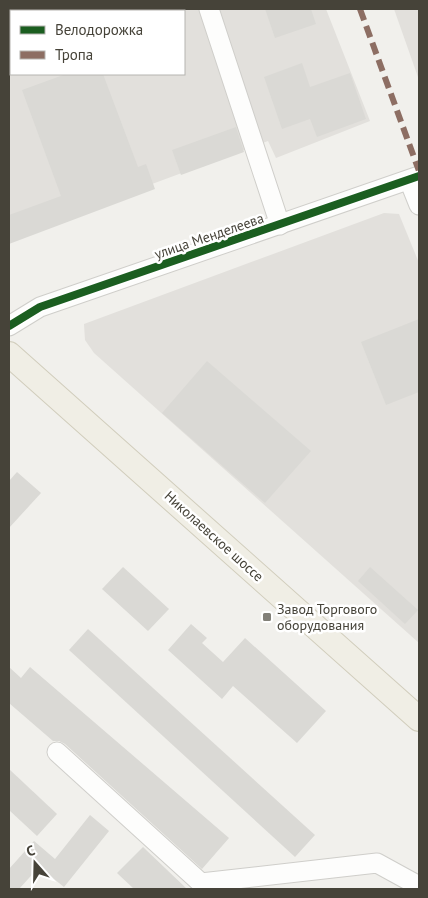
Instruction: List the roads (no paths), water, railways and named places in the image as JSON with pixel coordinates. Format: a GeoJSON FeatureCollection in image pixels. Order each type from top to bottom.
{"type":"FeatureCollection","features":[{"type":"Feature","properties":{"kind":"main road","name":"Николаевское шоссе"},"geometry":{"type":"LineString","coordinates":[[9,354],[419,719]]}},
{"type":"Feature","properties":{"kind":"street"},"geometry":{"type":"LineString","coordinates":[[209,9],[280,225]]}},
{"type":"Feature","properties":{"kind":"street","name":"улица Менделеева"},"geometry":{"type":"LineString","coordinates":[[9,326],[40,307],[414,178],[419,205]]}},
{"type":"Feature","properties":{"kind":"street"},"geometry":{"type":"LineString","coordinates":[[57,752],[201,883],[377,863],[419,886]]}},
{"type":"Feature","properties":{"kind":"place","name":"Завод Торгового оборудования"},"geometry":{"type":"Point","coordinates":[267,617]}}]}
